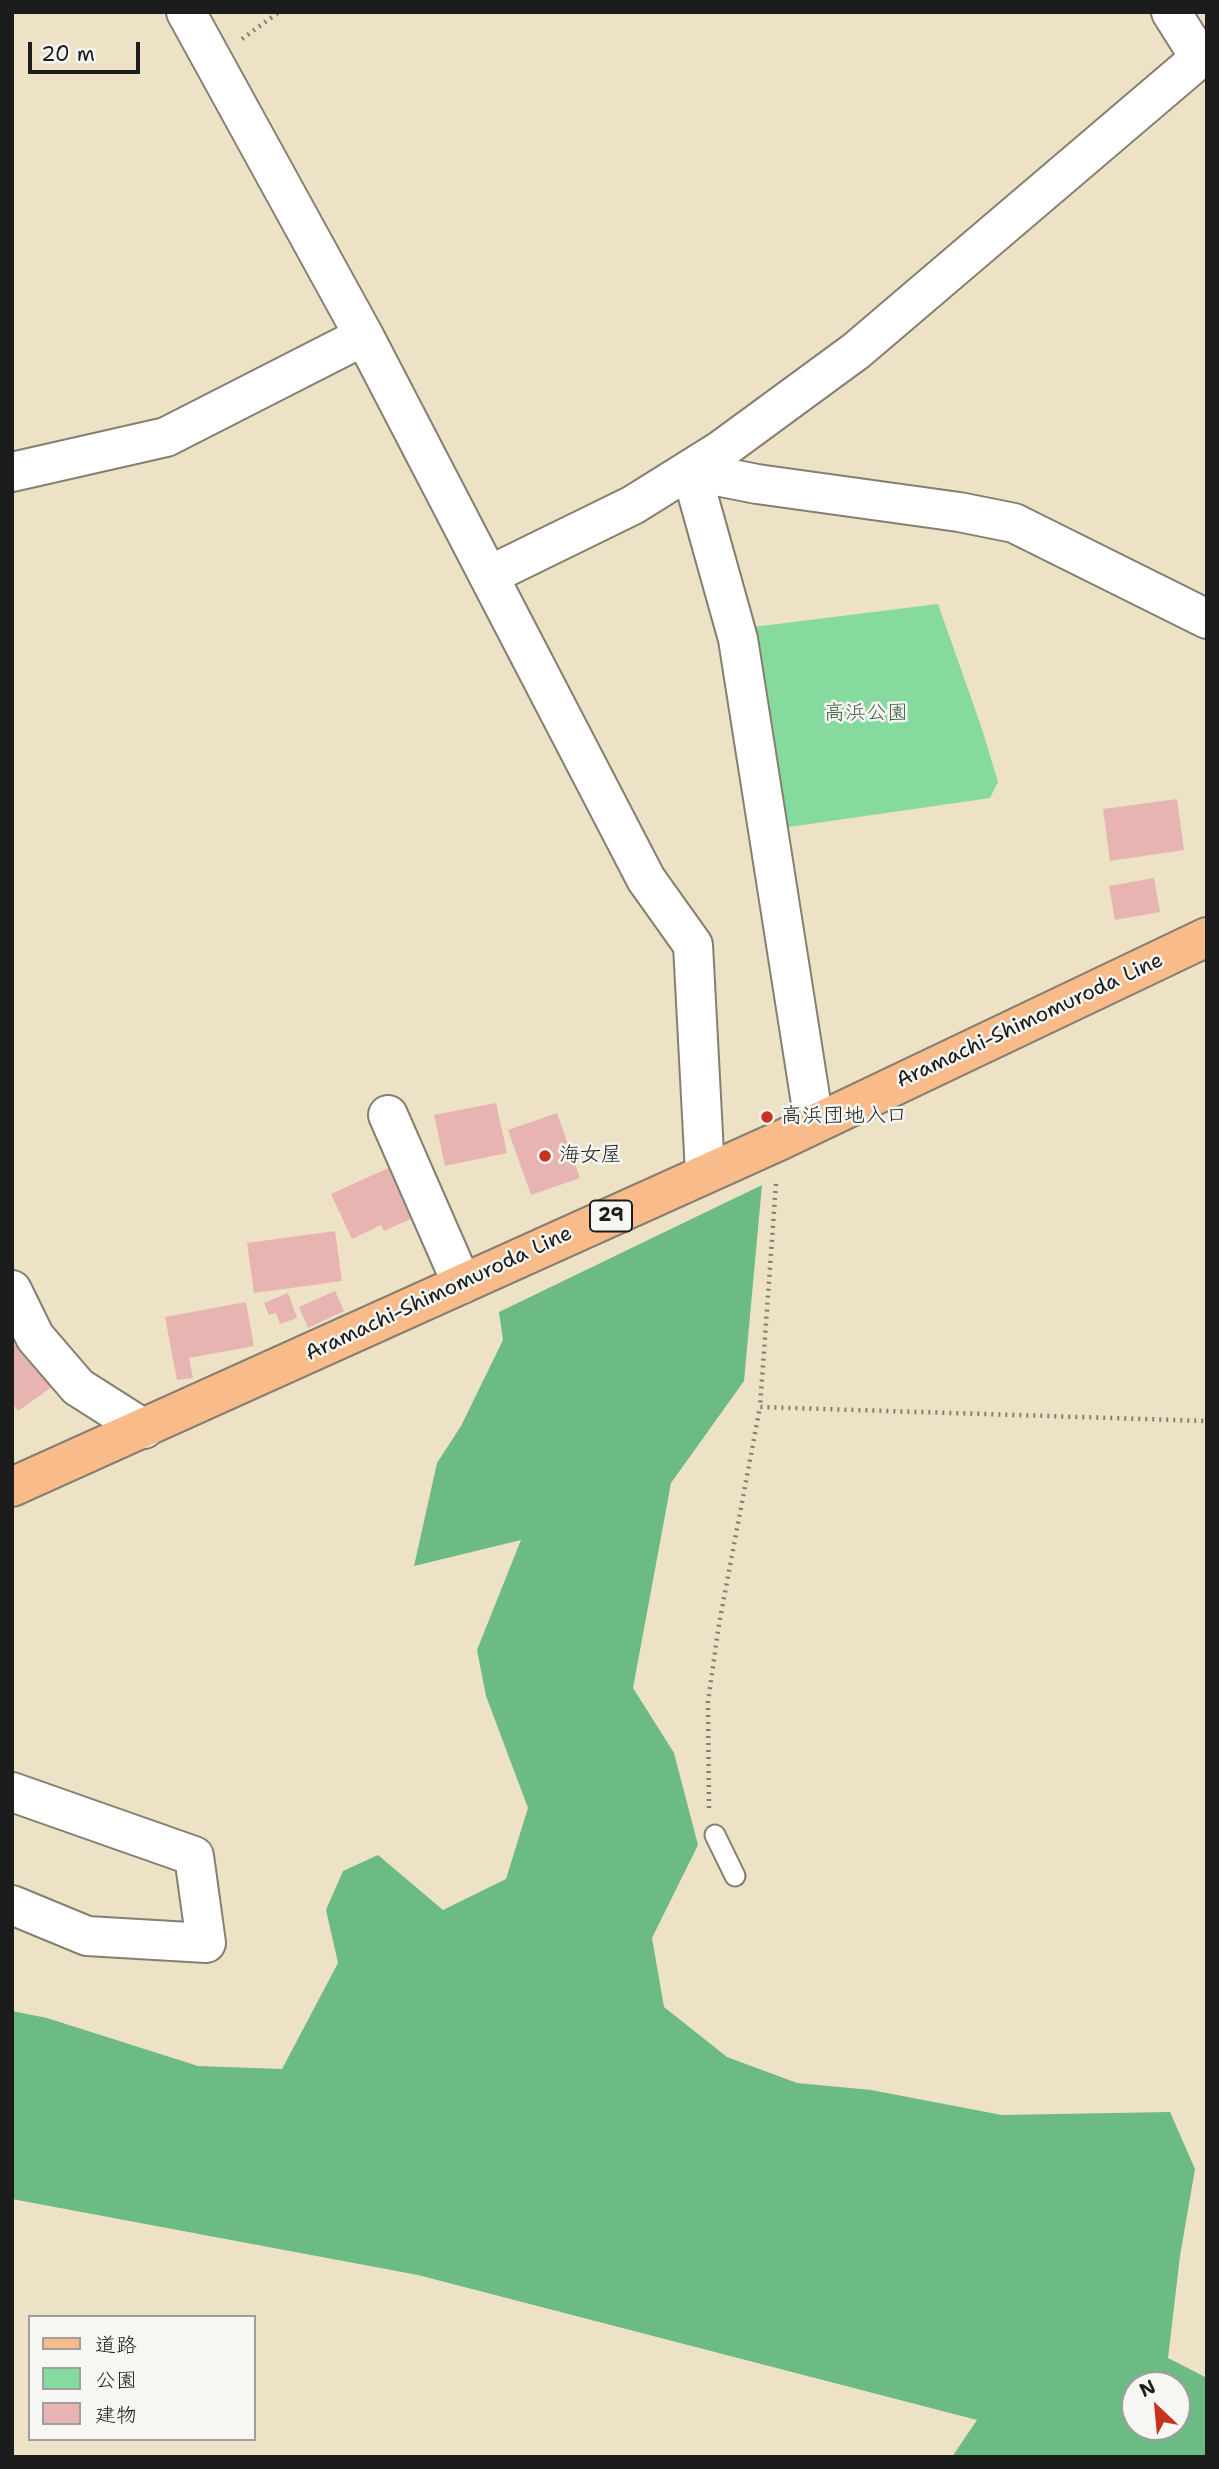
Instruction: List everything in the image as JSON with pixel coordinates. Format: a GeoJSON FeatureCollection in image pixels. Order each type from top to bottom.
{"type":"FeatureCollection","features":[{"type":"Feature","properties":{"kind":"main road","name":"Aramachi-Shimomuroda Line"},"geometry":{"type":"LineString","coordinates":[[12,1487],[705,1172],[779,1141],[1207,937]]}},
{"type":"Feature","properties":{"kind":"street"},"geometry":{"type":"LineString","coordinates":[[186,12],[364,336],[491,575],[646,879],[693,945],[705,1172]]}},
{"type":"Feature","properties":{"kind":"street"},"geometry":{"type":"LineString","coordinates":[[491,575],[633,505],[691,471],[856,351],[1203,55],[1171,12]]}},
{"type":"Feature","properties":{"kind":"street"},"geometry":{"type":"LineString","coordinates":[[12,472],[166,437],[364,336]]}},
{"type":"Feature","properties":{"kind":"street"},"geometry":{"type":"LineString","coordinates":[[691,471],[757,484],[959,512],[1014,523],[1207,619]]}},
{"type":"Feature","properties":{"kind":"street"},"geometry":{"type":"LineString","coordinates":[[691,471],[738,639],[814,1122]]}},
{"type":"Feature","properties":{"kind":"street"},"geometry":{"type":"LineString","coordinates":[[388,1115],[462,1284]]}},
{"type":"Feature","properties":{"kind":"street"},"geometry":{"type":"LineString","coordinates":[[12,1290],[35,1337],[78,1387],[144,1429]]}},
{"type":"Feature","properties":{"kind":"street"},"geometry":{"type":"LineString","coordinates":[[12,1792],[194,1856],[206,1943],[87,1936],[12,1905]]}},
{"type":"Feature","properties":{"kind":"lane"},"geometry":{"type":"LineString","coordinates":[[715,1835],[735,1876]]}},
{"type":"Feature","properties":{"kind":"path"},"geometry":{"type":"LineString","coordinates":[[715,1835],[708,1802],[708,1702],[719,1624],[760,1408],[779,1141]]}},
{"type":"Feature","properties":{"kind":"path"},"geometry":{"type":"LineString","coordinates":[[760,1408],[1207,1421]]}},
{"type":"Feature","properties":{"kind":"green space","name":"高浜公園"},"geometry":{"type":"Polygon","coordinates":[[[938,604],[998,782],[990,798],[775,829],[745,628],[938,604]]]}},
{"type":"Feature","properties":{"kind":"green space"},"geometry":{"type":"Polygon","coordinates":[[[762,1185],[744,1381],[671,1483],[633,1688],[674,1753],[698,1845],[652,1938],[664,2007],[727,2057],[797,2083],[871,2090],[1002,2115],[1170,2112],[1195,2169],[1180,2256],[1168,2358],[1207,2378],[1207,2457],[952,2457],[977,2420],[418,2275],[12,2199],[12,2011],[47,2018],[198,2066],[282,2069],[338,1963],[326,1910],[343,1871],[378,1855],[443,1910],[506,1879],[528,1808],[486,1696],[477,1650],[521,1540],[414,1566],[437,1463],[461,1426],[503,1340],[499,1312],[762,1185]]]}},
{"type":"Feature","properties":{"kind":"building"},"geometry":{"type":"Polygon","coordinates":[[[1177,799],[1184,850],[1110,861],[1103,809],[1177,799]]]}},
{"type":"Feature","properties":{"kind":"building"},"geometry":{"type":"Polygon","coordinates":[[[1154,878],[1160,912],[1115,920],[1109,886],[1154,878]]]}},
{"type":"Feature","properties":{"kind":"building"},"geometry":{"type":"Polygon","coordinates":[[[496,1103],[507,1153],[445,1166],[434,1115],[496,1103]]]}},
{"type":"Feature","properties":{"kind":"building"},"geometry":{"type":"Polygon","coordinates":[[[557,1113],[580,1178],[531,1195],[508,1130],[557,1113]]]}},
{"type":"Feature","properties":{"kind":"building"},"geometry":{"type":"Polygon","coordinates":[[[397,1164],[420,1215],[384,1231],[381,1225],[352,1239],[331,1194],[397,1164]]]}},
{"type":"Feature","properties":{"kind":"building"},"geometry":{"type":"Polygon","coordinates":[[[335,1231],[342,1281],[254,1293],[247,1243],[335,1231]]]}},
{"type":"Feature","properties":{"kind":"building"},"geometry":{"type":"Polygon","coordinates":[[[335,1291],[344,1311],[308,1328],[299,1307],[335,1291]]]}},
{"type":"Feature","properties":{"kind":"building"},"geometry":{"type":"Polygon","coordinates":[[[288,1293],[297,1318],[280,1324],[276,1313],[269,1315],[264,1303],[288,1293]]]}},
{"type":"Feature","properties":{"kind":"building"},"geometry":{"type":"Polygon","coordinates":[[[246,1302],[254,1346],[189,1358],[193,1378],[177,1380],[165,1317],[246,1302]]]}},
{"type":"Feature","properties":{"kind":"building"},"geometry":{"type":"Polygon","coordinates":[[[24,1338],[56,1384],[18,1411],[12,1403],[12,1347],[24,1338]]]}},
{"type":"Feature","properties":{"kind":"place","name":"高浜団地入口"},"geometry":{"type":"Point","coordinates":[767,1117]}},
{"type":"Feature","properties":{"kind":"place","name":"海女屋"},"geometry":{"type":"Point","coordinates":[545,1156]}}]}
